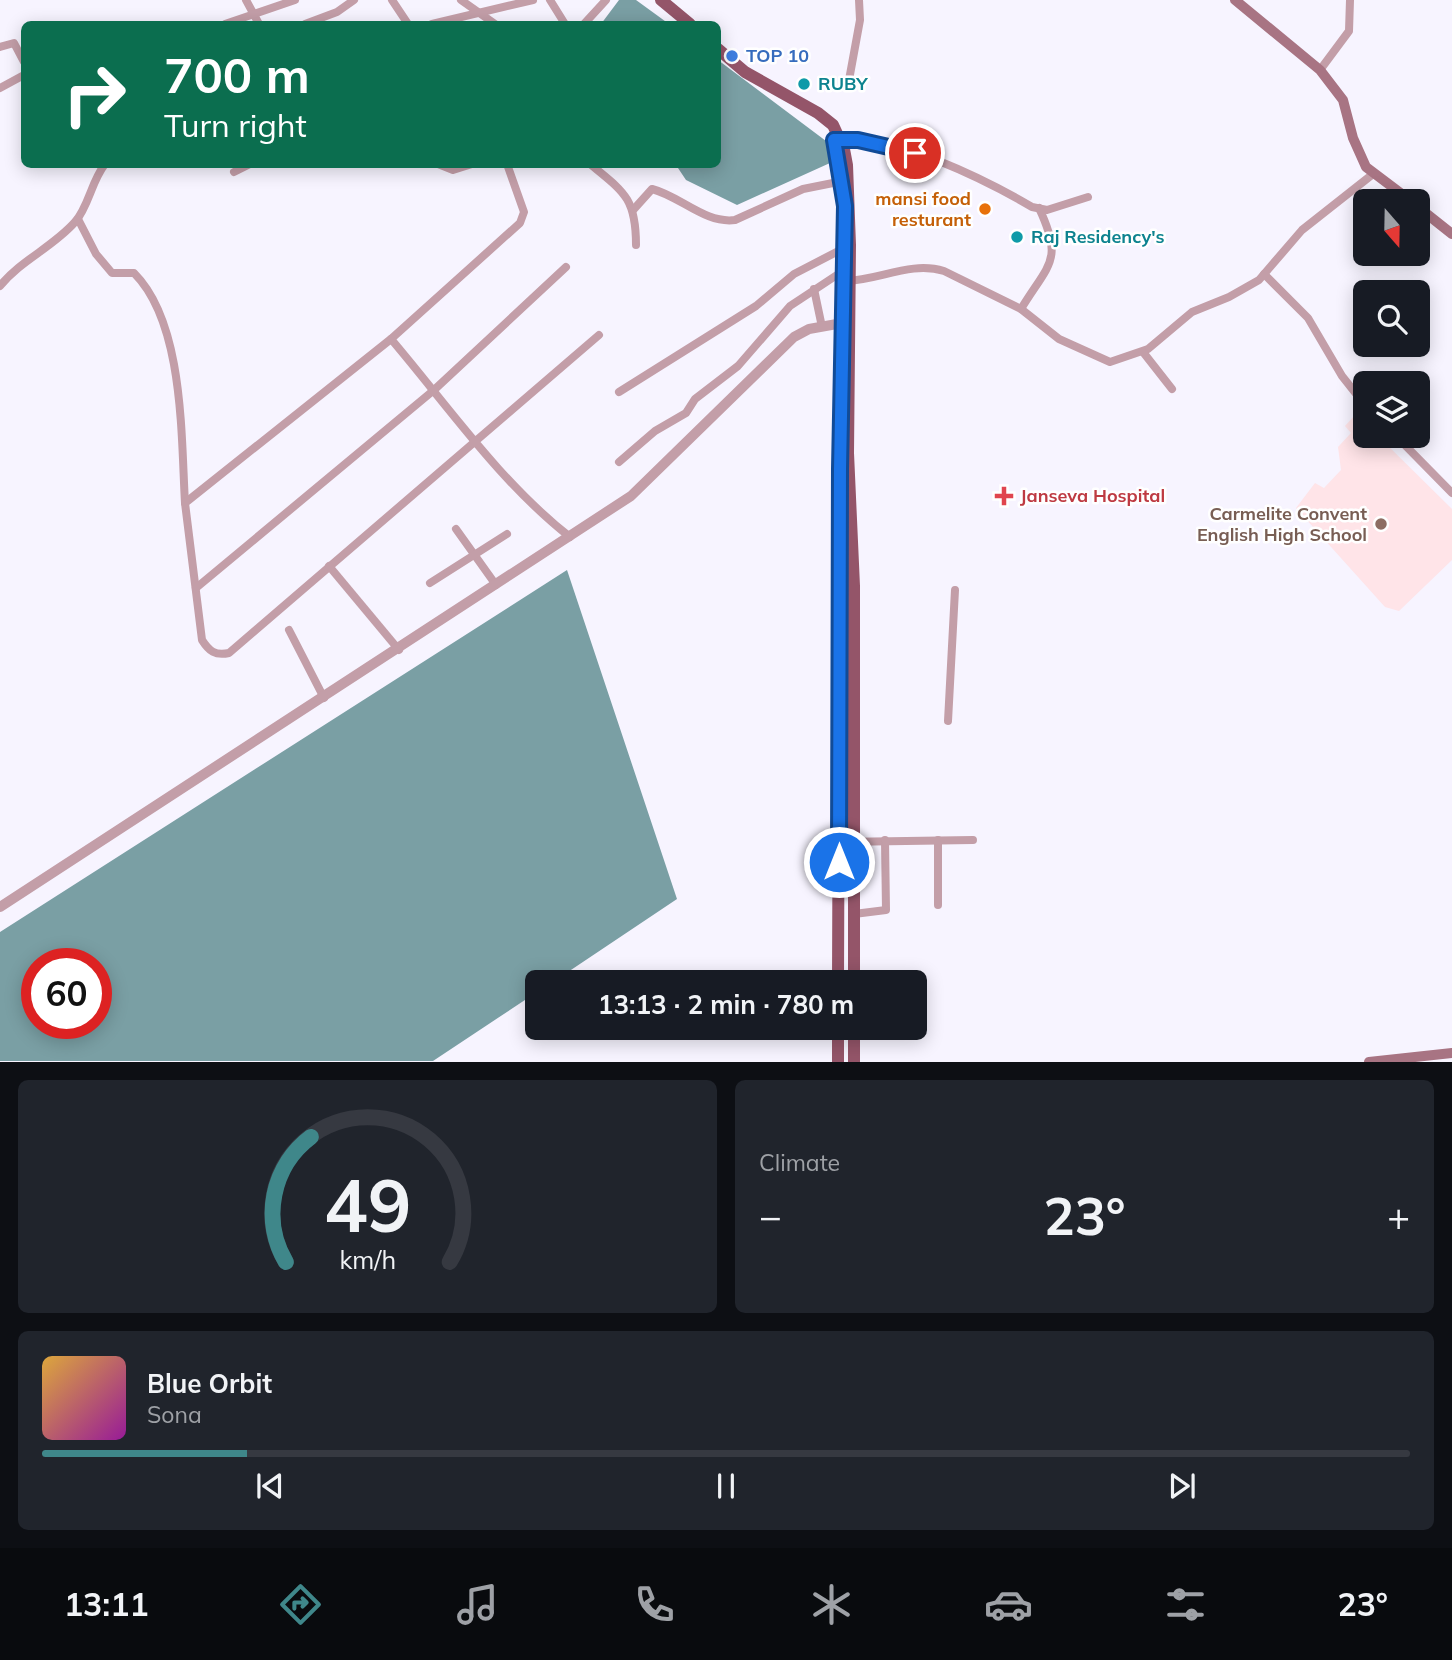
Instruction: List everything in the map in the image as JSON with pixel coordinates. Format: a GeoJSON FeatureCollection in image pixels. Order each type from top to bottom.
{"type":"FeatureCollection","features":[{"type":"Feature","properties":{"kind":"main road"},"geometry":{"type":"LineString","coordinates":[[652,0],[676,21]]}},
{"type":"Feature","properties":{"kind":"main road"},"geometry":{"type":"LineString","coordinates":[[661,0],[686,21]]}},
{"type":"Feature","properties":{"kind":"main road"},"geometry":{"type":"LineString","coordinates":[[1235,0],[1320,70],[1343,100],[1361,160],[1373,174],[1394,189]]}},
{"type":"Feature","properties":{"kind":"main road"},"geometry":{"type":"LineString","coordinates":[[721,52],[745,72],[818,113],[832,125],[846,181],[838,970]]}},
{"type":"Feature","properties":{"kind":"main road"},"geometry":{"type":"LineString","coordinates":[[721,59],[737,73],[823,127],[837,139]]}},
{"type":"Feature","properties":{"kind":"main road"},"geometry":{"type":"LineString","coordinates":[[1430,217],[1452,234]]}},
{"type":"Feature","properties":{"kind":"main road"},"geometry":{"type":"LineString","coordinates":[[845,322],[854,700],[854,970]]}},
{"type":"Feature","properties":{"kind":"main road"},"geometry":{"type":"LineString","coordinates":[[840,701],[854,700]]}},
{"type":"Feature","properties":{"kind":"main road"},"geometry":{"type":"LineString","coordinates":[[838,1040],[838,1062]]}},
{"type":"Feature","properties":{"kind":"main road"},"geometry":{"type":"LineString","coordinates":[[853,1062],[854,1040]]}},
{"type":"Feature","properties":{"kind":"main road"},"geometry":{"type":"LineString","coordinates":[[1369,1062],[1452,1053]]}},
{"type":"Feature","properties":{"kind":"street"},"geometry":{"type":"LineString","coordinates":[[246,0],[258,21]]}},
{"type":"Feature","properties":{"kind":"street"},"geometry":{"type":"LineString","coordinates":[[234,21],[295,0]]}},
{"type":"Feature","properties":{"kind":"street"},"geometry":{"type":"LineString","coordinates":[[313,21],[337,12],[354,0]]}},
{"type":"Feature","properties":{"kind":"street"},"geometry":{"type":"LineString","coordinates":[[392,0],[406,21]]}},
{"type":"Feature","properties":{"kind":"street"},"geometry":{"type":"LineString","coordinates":[[449,21],[482,15],[533,0]]}},
{"type":"Feature","properties":{"kind":"street"},"geometry":{"type":"LineString","coordinates":[[550,0],[563,21]]}},
{"type":"Feature","properties":{"kind":"street"},"geometry":{"type":"LineString","coordinates":[[587,21],[606,0]]}},
{"type":"Feature","properties":{"kind":"street"},"geometry":{"type":"LineString","coordinates":[[849,80],[860,20],[859,0]]}},
{"type":"Feature","properties":{"kind":"street"},"geometry":{"type":"LineString","coordinates":[[1320,70],[1349,31],[1349,0]]}},
{"type":"Feature","properties":{"kind":"street"},"geometry":{"type":"LineString","coordinates":[[464,1],[491,21]]}},
{"type":"Feature","properties":{"kind":"street"},"geometry":{"type":"LineString","coordinates":[[0,47],[14,43],[21,56]]}},
{"type":"Feature","properties":{"kind":"street"},"geometry":{"type":"LineString","coordinates":[[0,88],[21,77]]}},
{"type":"Feature","properties":{"kind":"street"},"geometry":{"type":"LineString","coordinates":[[837,139],[874,143],[944,162],[1039,208],[1055,208],[1088,197]]}},
{"type":"Feature","properties":{"kind":"street"},"geometry":{"type":"LineString","coordinates":[[2,282],[62,236],[78,219],[91,185],[102,168]]}},
{"type":"Feature","properties":{"kind":"street"},"geometry":{"type":"LineString","coordinates":[[234,172],[242,168]]}},
{"type":"Feature","properties":{"kind":"street"},"geometry":{"type":"LineString","coordinates":[[185,503],[391,339],[520,223],[524,212],[508,168]]}},
{"type":"Feature","properties":{"kind":"street"},"geometry":{"type":"LineString","coordinates":[[595,168],[625,193],[634,209],[636,245]]}},
{"type":"Feature","properties":{"kind":"street"},"geometry":{"type":"LineString","coordinates":[[619,462],[655,431],[686,413],[695,399],[738,366],[790,306],[814,289],[847,275],[869,280],[906,269],[932,268],[1021,309],[1059,339],[1110,362],[1143,352],[1157,344],[1163,335],[1192,312],[1229,297],[1264,274],[1302,230],[1373,174]]}},
{"type":"Feature","properties":{"kind":"street"},"geometry":{"type":"LineString","coordinates":[[634,209],[652,189],[712,217],[725,221],[735,220],[803,190],[846,181]]}},
{"type":"Feature","properties":{"kind":"street"},"geometry":{"type":"LineString","coordinates":[[1021,309],[1054,251],[1052,235],[1039,208]]}},
{"type":"Feature","properties":{"kind":"street"},"geometry":{"type":"LineString","coordinates":[[78,219],[96,254],[112,273],[134,273],[147,286],[177,365],[185,503],[202,640],[209,651],[221,655],[229,653],[599,335]]}},
{"type":"Feature","properties":{"kind":"street"},"geometry":{"type":"LineString","coordinates":[[619,392],[757,306],[794,274],[847,246]]}},
{"type":"Feature","properties":{"kind":"street"},"geometry":{"type":"LineString","coordinates":[[196,588],[434,390],[566,267]]}},
{"type":"Feature","properties":{"kind":"street"},"geometry":{"type":"LineString","coordinates":[[1264,274],[1308,318],[1353,390]]}},
{"type":"Feature","properties":{"kind":"street"},"geometry":{"type":"LineString","coordinates":[[814,289],[822,327]]}},
{"type":"Feature","properties":{"kind":"street"},"geometry":{"type":"LineString","coordinates":[[0,908],[399,650],[631,496],[794,337],[845,322]]}},
{"type":"Feature","properties":{"kind":"street"},"geometry":{"type":"LineString","coordinates":[[391,339],[525,497],[570,537]]}},
{"type":"Feature","properties":{"kind":"street"},"geometry":{"type":"LineString","coordinates":[[1143,352],[1172,389]]}},
{"type":"Feature","properties":{"kind":"street"},"geometry":{"type":"LineString","coordinates":[[1407,448],[1452,493]]}},
{"type":"Feature","properties":{"kind":"street"},"geometry":{"type":"LineString","coordinates":[[456,529],[496,585]]}},
{"type":"Feature","properties":{"kind":"street"},"geometry":{"type":"LineString","coordinates":[[430,583],[508,534]]}},
{"type":"Feature","properties":{"kind":"street"},"geometry":{"type":"LineString","coordinates":[[329,566],[399,650]]}},
{"type":"Feature","properties":{"kind":"street"},"geometry":{"type":"LineString","coordinates":[[948,722],[955,590]]}},
{"type":"Feature","properties":{"kind":"street"},"geometry":{"type":"LineString","coordinates":[[289,630],[324,698]]}},
{"type":"Feature","properties":{"kind":"street"},"geometry":{"type":"LineString","coordinates":[[938,840],[938,905]]}},
{"type":"Feature","properties":{"kind":"street"},"geometry":{"type":"LineString","coordinates":[[839,842],[973,840]]}},
{"type":"Feature","properties":{"kind":"street"},"geometry":{"type":"LineString","coordinates":[[854,914],[886,911],[884,841]]}},
{"type":"Feature","properties":{"kind":"shaded area","name":"Carmelite Convent English High School"},"geometry":{"type":"Polygon","coordinates":[[[1353,417],[1353,448],[1390,448],[1452,509],[1452,560],[1399,611],[1385,607],[1296,508],[1315,483],[1324,488],[1341,470],[1338,447],[1351,433],[1345,426],[1353,417]]]}},
{"type":"Feature","properties":{"kind":"water"},"geometry":{"type":"Polygon","coordinates":[[[619,0],[636,0],[665,21],[603,21],[619,0]]]}},
{"type":"Feature","properties":{"kind":"water"},"geometry":{"type":"Polygon","coordinates":[[[721,62],[830,144],[830,163],[737,205],[686,180],[678,168],[721,168],[721,62]]]}},
{"type":"Feature","properties":{"kind":"water"},"geometry":{"type":"Polygon","coordinates":[[[567,570],[677,899],[571,970],[525,970],[525,1000],[433,1061],[0,1061],[0,932],[567,570]]]}},
{"type":"Feature","properties":{"kind":"place","name":"TOP 10"},"geometry":{"type":"Point","coordinates":[732,56]}},
{"type":"Feature","properties":{"kind":"place","name":"RUBY"},"geometry":{"type":"Point","coordinates":[804,84]}},
{"type":"Feature","properties":{"kind":"place","name":"mansi food resturant"},"geometry":{"type":"Point","coordinates":[985,209]}},
{"type":"Feature","properties":{"kind":"place","name":"Raj Residency's"},"geometry":{"type":"Point","coordinates":[1017,237]}},
{"type":"Feature","properties":{"kind":"place","name":"Janseva Hospital"},"geometry":{"type":"Point","coordinates":[1004,496]}},
{"type":"Feature","properties":{"kind":"place","name":"Carmelite Convent English High School"},"geometry":{"type":"Point","coordinates":[1381,524]}},
{"type":"Feature","properties":{"kind":"route"},"geometry":{"type":"LineString","coordinates":[[839,862],[842,605],[840,469],[845,206],[841,166],[834,140],[858,140],[915,153]]}}]}
